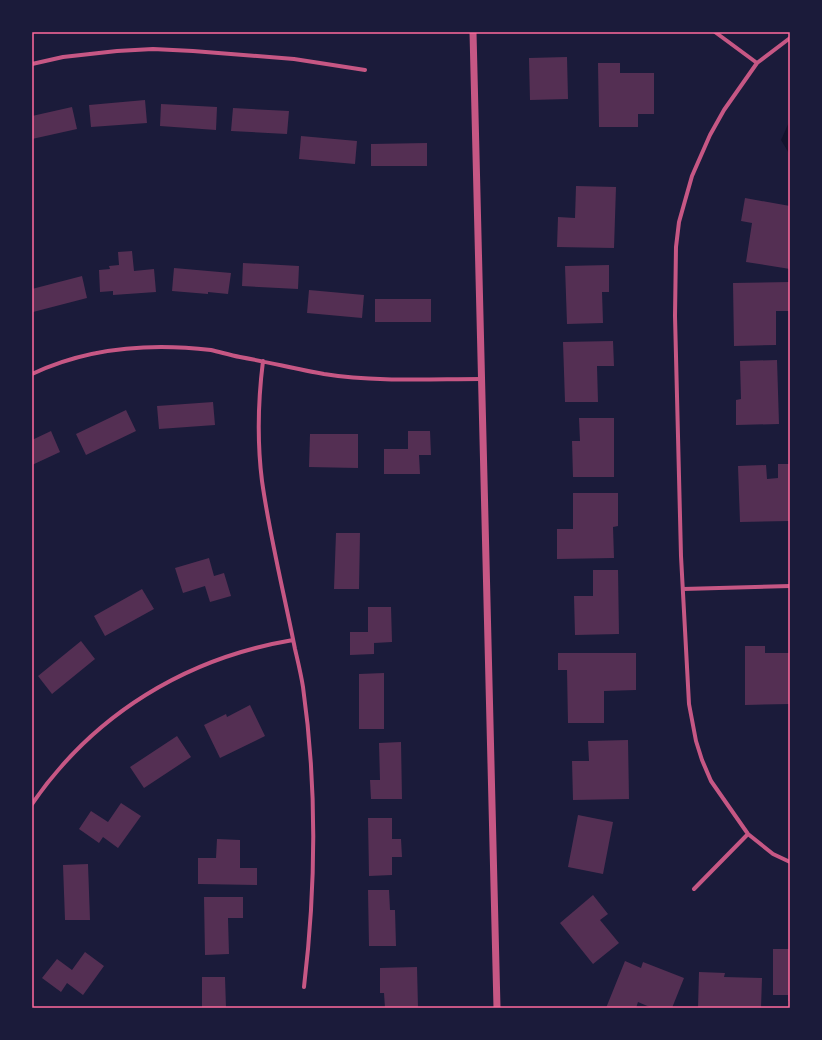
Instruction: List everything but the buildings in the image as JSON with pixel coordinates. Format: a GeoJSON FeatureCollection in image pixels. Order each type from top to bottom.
{"type":"FeatureCollection","features":[{"type":"Feature","properties":{"kind":"street"},"geometry":{"type":"LineString","coordinates":[[473,32],[497,1008]]}},
{"type":"Feature","properties":{"kind":"street"},"geometry":{"type":"LineString","coordinates":[[715,32],[757,63]]}},
{"type":"Feature","properties":{"kind":"street"},"geometry":{"type":"LineString","coordinates":[[790,38],[757,63],[724,110],[710,136],[692,176],[678,229],[676,247],[675,316],[683,589],[689,704],[696,741],[711,781],[748,834],[773,854],[790,862]]}},
{"type":"Feature","properties":{"kind":"street"},"geometry":{"type":"LineString","coordinates":[[32,64],[63,57],[117,50],[154,49],[193,50],[294,59],[365,70]]}},
{"type":"Feature","properties":{"kind":"street"},"geometry":{"type":"LineString","coordinates":[[32,374],[63,362],[92,354],[124,349],[158,347],[211,350],[324,374],[359,378],[409,380],[481,379]]}},
{"type":"Feature","properties":{"kind":"street"},"geometry":{"type":"LineString","coordinates":[[263,361],[258,415],[262,481],[273,546],[303,686],[310,754],[313,823],[313,886],[304,987]]}},
{"type":"Feature","properties":{"kind":"street"},"geometry":{"type":"LineString","coordinates":[[683,589],[790,586]]}},
{"type":"Feature","properties":{"kind":"street"},"geometry":{"type":"LineString","coordinates":[[32,804],[43,787],[81,744],[118,713],[150,692],[188,672],[243,651],[269,644],[293,640]]}},
{"type":"Feature","properties":{"kind":"street"},"geometry":{"type":"LineString","coordinates":[[694,889],[748,834]]}},
{"type":"Feature","properties":{"kind":"shaded area"},"geometry":{"type":"Polygon","coordinates":[[[790,120],[790,155],[781,140],[790,120]]]}}]}
